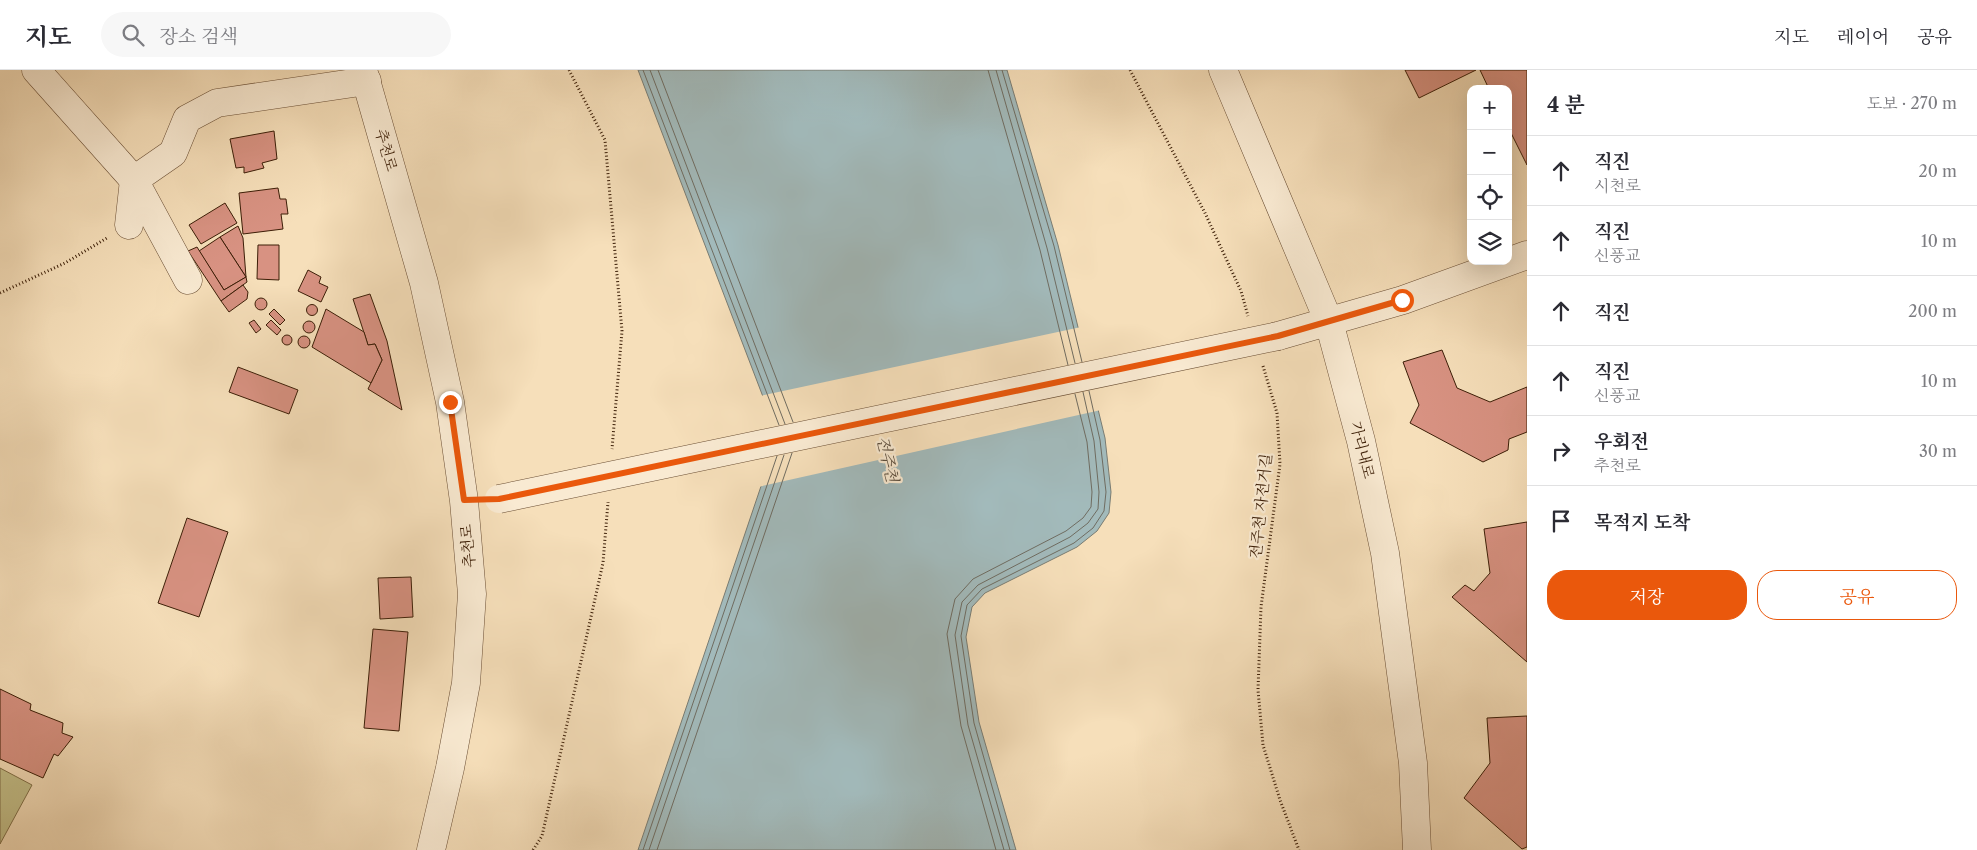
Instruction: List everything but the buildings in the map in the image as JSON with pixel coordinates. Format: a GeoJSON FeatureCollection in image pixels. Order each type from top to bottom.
{"type":"FeatureCollection","features":[{"type":"Feature","properties":{"kind":"street"},"geometry":{"type":"LineString","coordinates":[[36,70],[134,180],[188,280]]}},
{"type":"Feature","properties":{"kind":"street","name":"가리내로"},"geometry":{"type":"LineString","coordinates":[[1223,70],[1329,322],[1361,441],[1386,553],[1413,763],[1416,850]]}},
{"type":"Feature","properties":{"kind":"street"},"geometry":{"type":"LineString","coordinates":[[129,225],[134,180],[173,153],[187,120],[217,103],[365,76]]}},
{"type":"Feature","properties":{"kind":"street","name":"추천로"},"geometry":{"type":"LineString","coordinates":[[365,76],[424,283],[450,402],[464,500],[472,594],[466,683],[450,768],[431,850]]}},
{"type":"Feature","properties":{"kind":"street"},"geometry":{"type":"LineString","coordinates":[[464,500],[499,499],[1278,336],[1402,300],[1527,255]]}},
{"type":"Feature","properties":{"kind":"path"},"geometry":{"type":"LineString","coordinates":[[1130,70],[1205,213],[1241,291],[1249,319]]}},
{"type":"Feature","properties":{"kind":"path"},"geometry":{"type":"LineString","coordinates":[[0,294],[65,263],[129,225]]}},
{"type":"Feature","properties":{"kind":"path","name":"전주천 자전거길"},"geometry":{"type":"LineString","coordinates":[[1260,357],[1277,413],[1280,464],[1261,607],[1258,690],[1263,745],[1280,800],[1299,850]]}},
{"type":"Feature","properties":{"kind":"shaded area"},"geometry":{"type":"Polygon","coordinates":[[[0,768],[32,785],[0,844],[0,768]]]}},
{"type":"Feature","properties":{"kind":"water","name":"전주천"},"geometry":{"type":"Polygon","coordinates":[[[638,70],[1007,70],[1058,245],[1105,438],[1111,492],[1109,513],[1097,531],[1077,547],[985,593],[972,607],[966,637],[979,722],[1016,850],[638,850],[778,436],[638,70]]]}},
{"type":"Feature","properties":{"kind":"pier"},"geometry":{"type":"Polygon","coordinates":[[[1081,327],[1101,410],[758,487],[776,436],[760,396],[1081,327]]]}},
{"type":"Feature","properties":{"kind":"route"},"geometry":{"type":"LineString","coordinates":[[450,402],[464,500],[499,499],[1278,336],[1402,300]]}}]}
